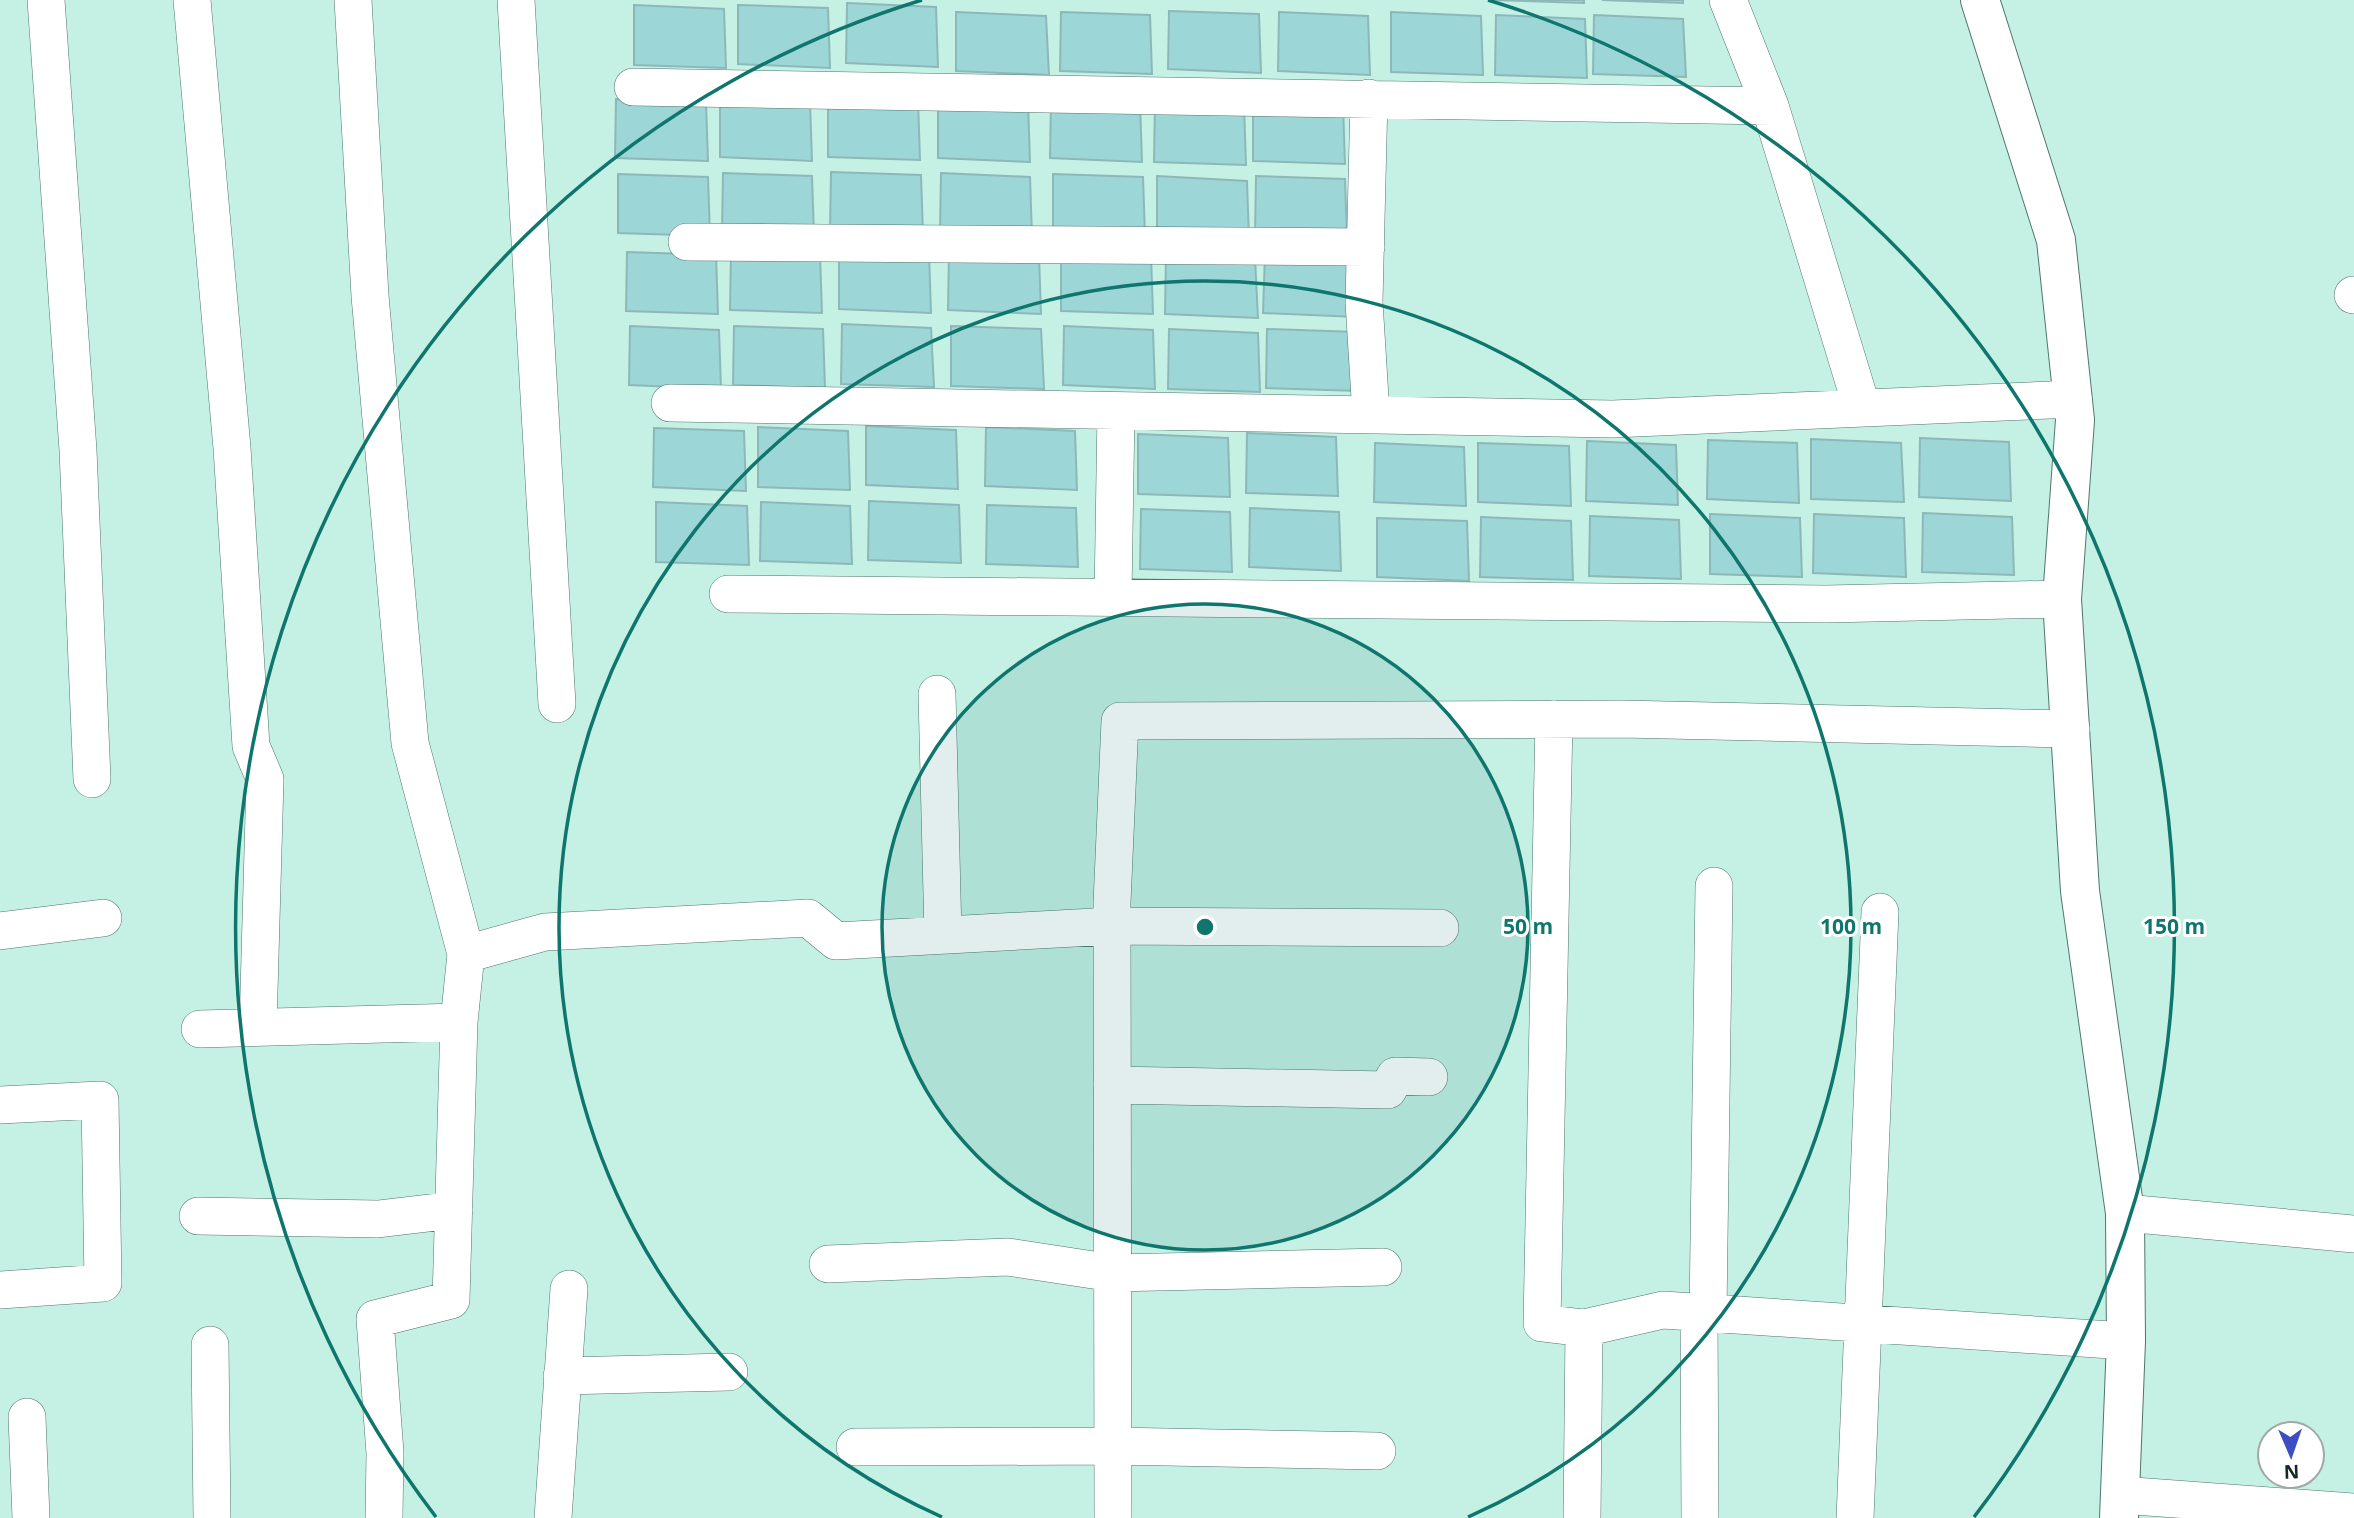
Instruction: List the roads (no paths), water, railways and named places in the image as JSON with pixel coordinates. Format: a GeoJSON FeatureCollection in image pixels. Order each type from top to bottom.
{"type":"FeatureCollection","features":[{"type":"Feature","properties":{"kind":"street"},"geometry":{"type":"LineString","coordinates":[[46,0],[78,450],[92,779]]}},
{"type":"Feature","properties":{"kind":"street"},"geometry":{"type":"LineString","coordinates":[[192,0],[232,448],[251,746],[265,779],[258,1027]]}},
{"type":"Feature","properties":{"kind":"street"},"geometry":{"type":"LineString","coordinates":[[353,0],[370,296],[410,743],[466,954],[459,1022],[451,1300],[375,1319],[385,1453],[383,1518]]}},
{"type":"Feature","properties":{"kind":"street"},"geometry":{"type":"LineString","coordinates":[[516,0],[557,704]]}},
{"type":"Feature","properties":{"kind":"street"},"geometry":{"type":"LineString","coordinates":[[1728,0],[1770,106],[1862,408]]}},
{"type":"Feature","properties":{"kind":"street"},"geometry":{"type":"LineString","coordinates":[[1980,0],[2056,240],[2075,420],[2062,599],[2080,891],[2125,1213],[2126,1341],[2120,1507],[2354,1512]]}},
{"type":"Feature","properties":{"kind":"street"},"geometry":{"type":"LineString","coordinates":[[633,87],[1369,97],[1770,106]]}},
{"type":"Feature","properties":{"kind":"street"},"geometry":{"type":"LineString","coordinates":[[1369,97],[1364,302],[1371,414]]}},
{"type":"Feature","properties":{"kind":"street"},"geometry":{"type":"LineString","coordinates":[[687,242],[1366,247]]}},
{"type":"Feature","properties":{"kind":"street"},"geometry":{"type":"LineString","coordinates":[[670,403],[1613,419],[2073,399]]}},
{"type":"Feature","properties":{"kind":"street"},"geometry":{"type":"LineString","coordinates":[[1113,597],[1116,411]]}},
{"type":"Feature","properties":{"kind":"street"},"geometry":{"type":"LineString","coordinates":[[728,594],[1826,604],[2062,599]]}},
{"type":"Feature","properties":{"kind":"street"},"geometry":{"type":"LineString","coordinates":[[937,694],[943,935]]}},
{"type":"Feature","properties":{"kind":"street"},"geometry":{"type":"LineString","coordinates":[[1113,1518],[1112,926],[1120,721],[1554,719],[2071,729]]}},
{"type":"Feature","properties":{"kind":"street"},"geometry":{"type":"LineString","coordinates":[[1554,719],[1542,1323],[1584,1328],[1663,1310],[2126,1341]]}},
{"type":"Feature","properties":{"kind":"street"},"geometry":{"type":"LineString","coordinates":[[1700,1518],[1714,886]]}},
{"type":"Feature","properties":{"kind":"street"},"geometry":{"type":"LineString","coordinates":[[1855,1518],[1880,912]]}},
{"type":"Feature","properties":{"kind":"street"},"geometry":{"type":"LineString","coordinates":[[0,931],[103,918]]}},
{"type":"Feature","properties":{"kind":"street"},"geometry":{"type":"LineString","coordinates":[[466,954],[545,932],[808,918],[836,941],[1112,926],[1440,928]]}},
{"type":"Feature","properties":{"kind":"street"},"geometry":{"type":"LineString","coordinates":[[201,1029],[459,1022]]}},
{"type":"Feature","properties":{"kind":"street"},"geometry":{"type":"LineString","coordinates":[[1112,1085],[1388,1090],[1395,1076],[1429,1077]]}},
{"type":"Feature","properties":{"kind":"street"},"geometry":{"type":"LineString","coordinates":[[0,1105],[100,1100],[103,1283],[0,1290]]}},
{"type":"Feature","properties":{"kind":"street"},"geometry":{"type":"LineString","coordinates":[[198,1216],[378,1219],[454,1210]]}},
{"type":"Feature","properties":{"kind":"street"},"geometry":{"type":"LineString","coordinates":[[2125,1213],[2354,1234]]}},
{"type":"Feature","properties":{"kind":"street"},"geometry":{"type":"LineString","coordinates":[[828,1264],[1008,1257],[1113,1273],[1383,1267]]}},
{"type":"Feature","properties":{"kind":"street"},"geometry":{"type":"LineString","coordinates":[[553,1518],[569,1289]]}},
{"type":"Feature","properties":{"kind":"street"},"geometry":{"type":"LineString","coordinates":[[1582,1518],[1584,1328]]}},
{"type":"Feature","properties":{"kind":"street"},"geometry":{"type":"LineString","coordinates":[[210,1345],[212,1518]]}},
{"type":"Feature","properties":{"kind":"street"},"geometry":{"type":"LineString","coordinates":[[562,1376],[729,1372]]}},
{"type":"Feature","properties":{"kind":"street"},"geometry":{"type":"LineString","coordinates":[[27,1417],[31,1518]]}},
{"type":"Feature","properties":{"kind":"street"},"geometry":{"type":"LineString","coordinates":[[855,1447],[1113,1446],[1377,1451]]}}]}
